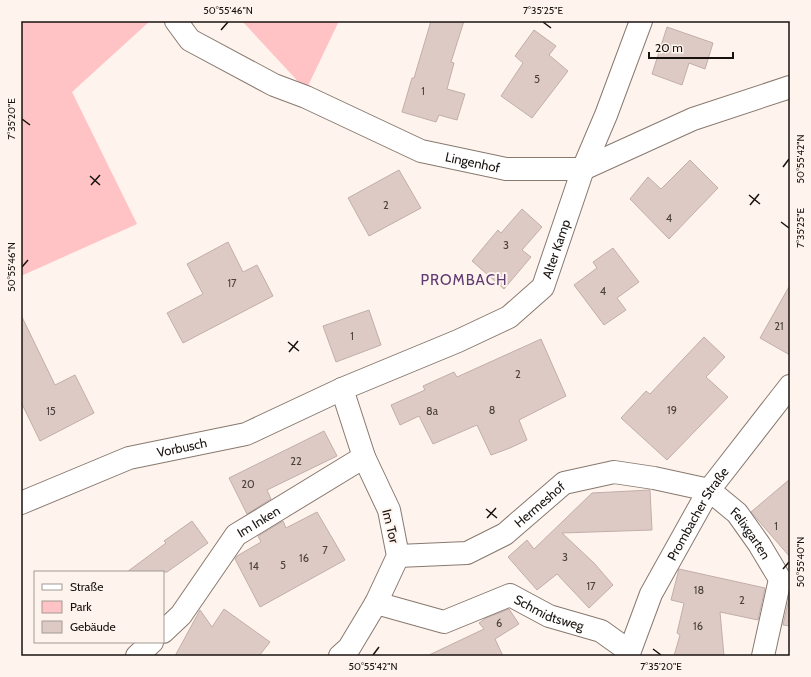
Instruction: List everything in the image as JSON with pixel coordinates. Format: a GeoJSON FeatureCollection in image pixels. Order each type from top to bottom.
{"type":"FeatureCollection","features":[{"type":"Feature","properties":{"kind":"street","name":"Lingenhof"},"geometry":{"type":"LineString","coordinates":[[176,21],[190,40],[274,85],[306,97],[421,151],[506,169],[583,169],[693,119],[790,87]]}},
{"type":"Feature","properties":{"kind":"street","name":"Alter Kamp"},"geometry":{"type":"LineString","coordinates":[[342,389],[458,341],[509,317],[543,287],[583,169],[606,115],[641,21]]}},
{"type":"Feature","properties":{"kind":"street","name":"Prombacher Straße"},"geometry":{"type":"LineString","coordinates":[[629,654],[652,594],[709,490],[790,386]]}},
{"type":"Feature","properties":{"kind":"street","name":"Im Tor"},"geometry":{"type":"LineString","coordinates":[[340,656],[349,648],[376,603],[398,556],[389,510],[364,457],[342,389]]}},
{"type":"Feature","properties":{"kind":"street","name":"Vorbusch"},"geometry":{"type":"LineString","coordinates":[[21,503],[129,458],[246,434],[342,389]]}},
{"type":"Feature","properties":{"kind":"street","name":"Im Inken"},"geometry":{"type":"LineString","coordinates":[[164,631],[181,615],[236,535],[364,457]]}},
{"type":"Feature","properties":{"kind":"street","name":"Hermeshof"},"geometry":{"type":"LineString","coordinates":[[398,556],[466,553],[505,534],[564,483],[614,472],[654,478],[709,490]]}},
{"type":"Feature","properties":{"kind":"street","name":"Felixgarten"},"geometry":{"type":"LineString","coordinates":[[709,490],[737,513],[759,544],[780,579],[763,656]]}},
{"type":"Feature","properties":{"kind":"street","name":"Schmidtsweg"},"geometry":{"type":"LineString","coordinates":[[376,603],[444,622],[510,595],[549,616],[601,631],[629,654]]}},
{"type":"Feature","properties":{"kind":"street"},"geometry":{"type":"LineString","coordinates":[[137,656],[151,643]]}},
{"type":"Feature","properties":{"kind":"green space"},"geometry":{"type":"Polygon","coordinates":[[[21,21],[150,21],[72,92],[137,224],[21,276],[21,21]]]}},
{"type":"Feature","properties":{"kind":"green space"},"geometry":{"type":"Polygon","coordinates":[[[242,21],[339,21],[306,90],[242,21]]]}},
{"type":"Feature","properties":{"kind":"building"},"geometry":{"type":"Polygon","coordinates":[[[431,21],[464,21],[451,62],[454,63],[447,89],[465,94],[457,120],[439,115],[436,122],[402,112],[431,21]]]}},
{"type":"Feature","properties":{"kind":"building"},"geometry":{"type":"Polygon","coordinates":[[[667,27],[713,43],[705,69],[689,63],[682,85],[652,74],[667,27]]]}},
{"type":"Feature","properties":{"kind":"building"},"geometry":{"type":"Polygon","coordinates":[[[534,30],[556,46],[549,55],[568,71],[532,118],[501,96],[523,63],[515,56],[534,30]]]}},
{"type":"Feature","properties":{"kind":"building"},"geometry":{"type":"Polygon","coordinates":[[[690,160],[718,188],[669,239],[630,199],[648,177],[661,189],[690,160]]]}},
{"type":"Feature","properties":{"kind":"building"},"geometry":{"type":"Polygon","coordinates":[[[399,170],[421,208],[369,236],[348,198],[399,170]]]}},
{"type":"Feature","properties":{"kind":"building"},"geometry":{"type":"Polygon","coordinates":[[[522,209],[542,227],[522,250],[531,257],[504,289],[472,261],[498,230],[501,233],[522,209]]]}},
{"type":"Feature","properties":{"kind":"building"},"geometry":{"type":"Polygon","coordinates":[[[228,242],[243,272],[257,265],[273,296],[183,343],[167,313],[203,294],[187,264],[228,242]]]}},
{"type":"Feature","properties":{"kind":"building"},"geometry":{"type":"Polygon","coordinates":[[[613,248],[639,282],[617,298],[626,310],[604,325],[574,285],[597,268],[593,262],[613,248]]]}},
{"type":"Feature","properties":{"kind":"building"},"geometry":{"type":"Polygon","coordinates":[[[790,285],[790,355],[760,338],[790,285]]]}},
{"type":"Feature","properties":{"kind":"building"},"geometry":{"type":"Polygon","coordinates":[[[369,310],[381,345],[336,362],[323,326],[369,310]]]}},
{"type":"Feature","properties":{"kind":"building"},"geometry":{"type":"Polygon","coordinates":[[[21,315],[55,385],[75,375],[94,413],[40,441],[21,402],[21,315]]]}},
{"type":"Feature","properties":{"kind":"building"},"geometry":{"type":"Polygon","coordinates":[[[704,337],[725,357],[706,377],[728,397],[667,460],[621,418],[646,391],[650,394],[704,337]]]}},
{"type":"Feature","properties":{"kind":"building"},"geometry":{"type":"Polygon","coordinates":[[[541,339],[566,396],[519,420],[527,440],[491,455],[477,425],[433,444],[419,416],[400,425],[391,405],[425,390],[423,386],[454,372],[457,377],[541,339]]]}},
{"type":"Feature","properties":{"kind":"building"},"geometry":{"type":"Polygon","coordinates":[[[324,431],[337,456],[267,490],[271,499],[247,514],[229,478],[324,431]]]}},
{"type":"Feature","properties":{"kind":"building"},"geometry":{"type":"Polygon","coordinates":[[[790,479],[790,557],[751,512],[790,479]]]}},
{"type":"Feature","properties":{"kind":"building"},"geometry":{"type":"Polygon","coordinates":[[[650,490],[652,530],[562,533],[594,563],[613,585],[589,608],[557,574],[537,590],[508,557],[527,540],[534,549],[592,493],[650,490]]]}},
{"type":"Feature","properties":{"kind":"building"},"geometry":{"type":"Polygon","coordinates":[[[317,512],[345,560],[260,607],[235,559],[237,556],[261,542],[258,536],[283,521],[286,528],[317,512]]]}},
{"type":"Feature","properties":{"kind":"building"},"geometry":{"type":"Polygon","coordinates":[[[192,521],[208,543],[167,572],[128,571],[166,543],[164,541],[192,521]]]}},
{"type":"Feature","properties":{"kind":"building"},"geometry":{"type":"Polygon","coordinates":[[[679,569],[765,588],[758,620],[720,612],[724,656],[674,656],[680,635],[677,633],[684,603],[671,600],[679,569]]]}},
{"type":"Feature","properties":{"kind":"building"},"geometry":{"type":"Polygon","coordinates":[[[790,594],[790,626],[783,625],[790,594]]]}},
{"type":"Feature","properties":{"kind":"building"},"geometry":{"type":"Polygon","coordinates":[[[224,609],[270,642],[259,656],[175,656],[200,610],[212,627],[224,609]]]}},
{"type":"Feature","properties":{"kind":"building"},"geometry":{"type":"Polygon","coordinates":[[[509,609],[519,624],[495,639],[503,656],[427,656],[484,629],[479,623],[486,618],[509,609]]]}},
{"type":"Feature","properties":{"kind":"district","name":"PROMBACH"},"geometry":{"type":"Point","coordinates":[464,280]}}]}
